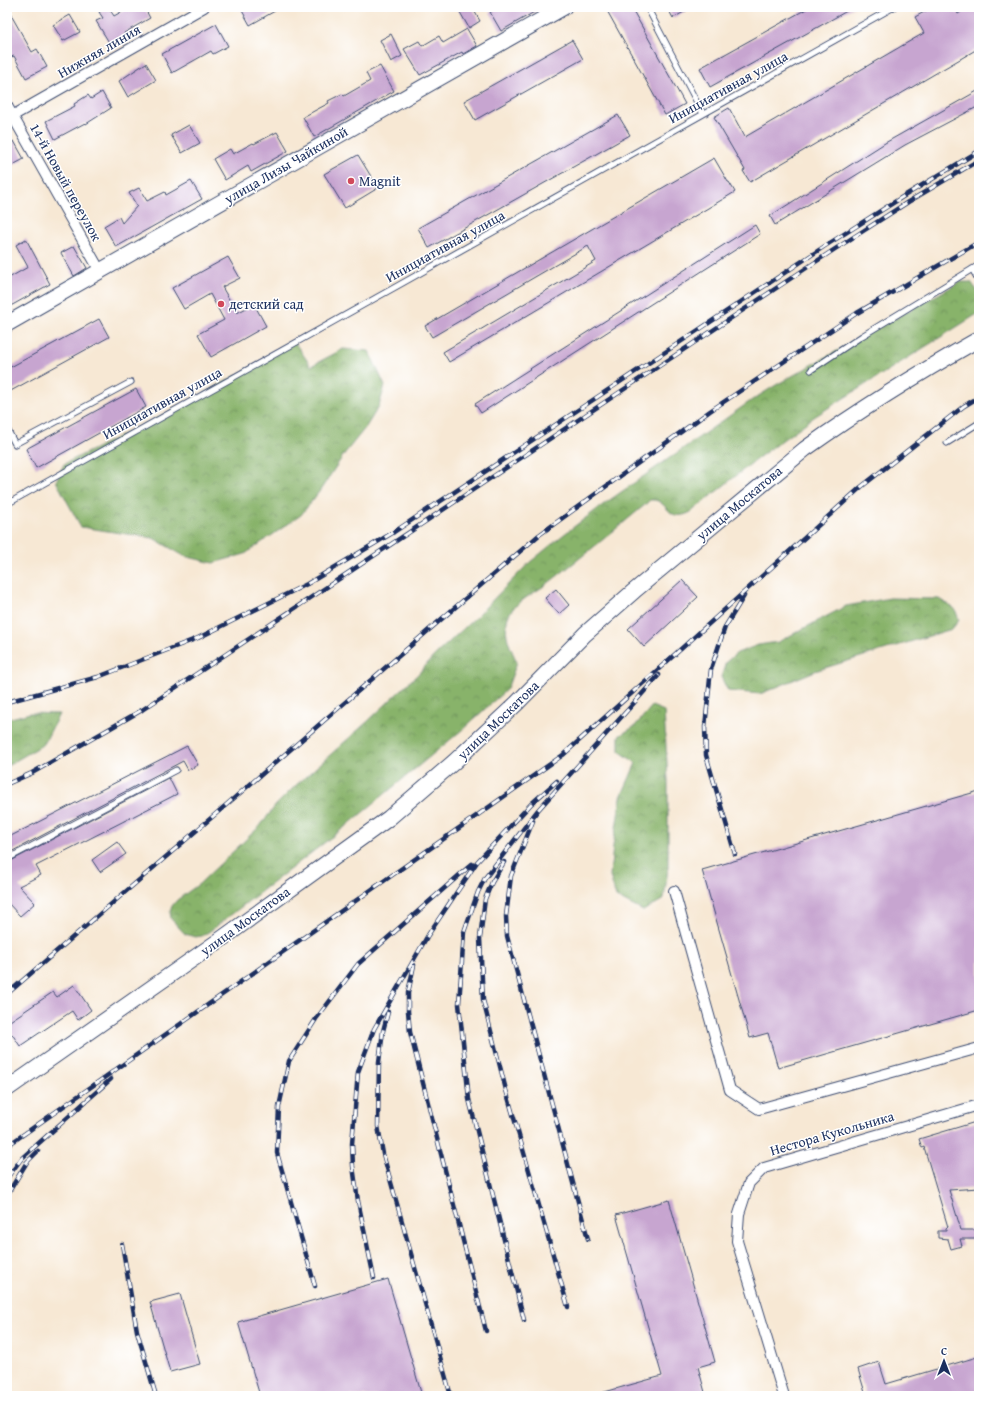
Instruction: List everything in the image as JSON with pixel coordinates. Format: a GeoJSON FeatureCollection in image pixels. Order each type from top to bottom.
{"type":"FeatureCollection","features":[{"type":"Feature","properties":{"kind":"main road","name":"улица Лизы Чайкиной"},"geometry":{"type":"LineString","coordinates":[[7,324],[564,7]]}},
{"type":"Feature","properties":{"kind":"main road","name":"улица Москатова"},"geometry":{"type":"LineString","coordinates":[[7,1089],[220,940],[389,818],[494,725],[585,634],[768,478],[805,449],[834,428],[926,369],[979,339]]}},
{"type":"Feature","properties":{"kind":"street","name":"Нижняя линия"},"geometry":{"type":"LineString","coordinates":[[10,118],[204,7]]}},
{"type":"Feature","properties":{"kind":"street","name":"14-й Новый переулок"},"geometry":{"type":"LineString","coordinates":[[7,106],[10,118],[100,271]]}},
{"type":"Feature","properties":{"kind":"street"},"geometry":{"type":"LineString","coordinates":[[674,891],[730,1090],[759,1108],[979,1048]]}},
{"type":"Feature","properties":{"kind":"street","name":"Нестора Кукольника"},"geometry":{"type":"LineString","coordinates":[[784,1396],[737,1241],[739,1214],[749,1183],[764,1168],[979,1105]]}},
{"type":"Feature","properties":{"kind":"lane"},"geometry":{"type":"LineString","coordinates":[[647,7],[703,114]]}},
{"type":"Feature","properties":{"kind":"lane","name":"Инициативная улица"},"geometry":{"type":"LineString","coordinates":[[7,504],[894,7]]}},
{"type":"Feature","properties":{"kind":"lane"},"geometry":{"type":"LineString","coordinates":[[811,370],[862,336],[979,265]]}},
{"type":"Feature","properties":{"kind":"lane"},"geometry":{"type":"LineString","coordinates":[[972,269],[979,281]]}},
{"type":"Feature","properties":{"kind":"lane"},"geometry":{"type":"LineString","coordinates":[[7,429],[15,444],[131,382]]}},
{"type":"Feature","properties":{"kind":"lane"},"geometry":{"type":"LineString","coordinates":[[947,443],[979,423]]}},
{"type":"Feature","properties":{"kind":"lane"},"geometry":{"type":"LineString","coordinates":[[7,858],[176,770]]}},
{"type":"Feature","properties":{"kind":"green space"},"geometry":{"type":"Polygon","coordinates":[[[960,282],[971,282],[979,293],[979,313],[814,417],[758,458],[691,512],[683,515],[677,515],[672,513],[656,500],[650,500],[563,572],[516,606],[508,616],[506,627],[512,652],[517,662],[507,689],[462,730],[350,823],[202,936],[195,937],[185,934],[171,919],[170,912],[172,906],[177,900],[199,884],[260,826],[276,805],[294,787],[418,674],[434,656],[477,616],[529,563],[563,535],[604,504],[752,400],[776,385],[960,282]]]}},
{"type":"Feature","properties":{"kind":"green space"},"geometry":{"type":"Polygon","coordinates":[[[295,343],[311,366],[343,349],[369,351],[385,386],[379,406],[366,427],[345,453],[319,492],[301,515],[245,554],[213,563],[184,556],[153,538],[81,527],[56,481],[64,464],[189,402],[295,343]]]}},
{"type":"Feature","properties":{"kind":"green space"},"geometry":{"type":"Polygon","coordinates":[[[890,598],[939,599],[955,609],[959,620],[952,629],[815,671],[760,694],[728,691],[721,677],[726,662],[737,653],[758,645],[778,642],[846,606],[890,598]]]}},
{"type":"Feature","properties":{"kind":"green space"},"geometry":{"type":"Polygon","coordinates":[[[652,706],[664,711],[668,781],[668,868],[664,899],[643,911],[616,897],[610,876],[621,797],[636,763],[619,751],[619,736],[635,726],[652,706]]]}},
{"type":"Feature","properties":{"kind":"green space"},"geometry":{"type":"Polygon","coordinates":[[[30,713],[59,714],[44,744],[7,766],[7,719],[30,713]]]}},
{"type":"Feature","properties":{"kind":"building"},"geometry":{"type":"Polygon","coordinates":[[[108,7],[114,16],[130,7],[144,7],[150,18],[124,33],[125,34],[110,44],[96,21],[103,18],[99,12],[108,7]]]}},
{"type":"Feature","properties":{"kind":"building"},"geometry":{"type":"Polygon","coordinates":[[[240,7],[282,7],[250,25],[240,7]]]}},
{"type":"Feature","properties":{"kind":"building"},"geometry":{"type":"Polygon","coordinates":[[[457,7],[472,7],[480,21],[469,28],[457,7]]]}},
{"type":"Feature","properties":{"kind":"building"},"geometry":{"type":"Polygon","coordinates":[[[500,7],[543,7],[501,31],[490,12],[500,7]]]}},
{"type":"Feature","properties":{"kind":"building"},"geometry":{"type":"Polygon","coordinates":[[[605,7],[631,7],[685,104],[665,115],[605,7]]]}},
{"type":"Feature","properties":{"kind":"building"},"geometry":{"type":"Polygon","coordinates":[[[667,7],[693,7],[673,18],[667,7]]]}},
{"type":"Feature","properties":{"kind":"building"},"geometry":{"type":"Polygon","coordinates":[[[810,7],[854,7],[710,87],[700,68],[810,7]]]}},
{"type":"Feature","properties":{"kind":"building"},"geometry":{"type":"Polygon","coordinates":[[[933,7],[953,7],[958,14],[968,7],[979,7],[979,48],[750,182],[743,171],[745,170],[714,117],[729,108],[745,137],[924,33],[915,17],[933,7]]]}},
{"type":"Feature","properties":{"kind":"building"},"geometry":{"type":"Polygon","coordinates":[[[7,8],[32,52],[37,49],[47,67],[26,78],[14,56],[11,57],[7,49],[7,8]]]}},
{"type":"Feature","properties":{"kind":"building"},"geometry":{"type":"Polygon","coordinates":[[[70,15],[80,32],[63,41],[53,25],[70,15]]]}},
{"type":"Feature","properties":{"kind":"building"},"geometry":{"type":"Polygon","coordinates":[[[216,24],[228,46],[213,54],[211,51],[172,73],[162,54],[216,24]]]}},
{"type":"Feature","properties":{"kind":"building"},"geometry":{"type":"Polygon","coordinates":[[[467,29],[477,46],[463,54],[462,52],[420,75],[404,49],[419,41],[422,46],[439,36],[443,43],[467,29]]]}},
{"type":"Feature","properties":{"kind":"building"},"geometry":{"type":"Polygon","coordinates":[[[391,34],[402,56],[391,62],[380,40],[391,34]]]}},
{"type":"Feature","properties":{"kind":"building"},"geometry":{"type":"Polygon","coordinates":[[[572,40],[583,59],[475,120],[464,101],[572,40]]]}},
{"type":"Feature","properties":{"kind":"building"},"geometry":{"type":"Polygon","coordinates":[[[146,63],[156,80],[128,97],[119,81],[146,63]]]}},
{"type":"Feature","properties":{"kind":"building"},"geometry":{"type":"Polygon","coordinates":[[[380,66],[394,91],[314,137],[303,117],[329,103],[328,101],[342,94],[344,96],[370,81],[366,73],[380,66]]]}},
{"type":"Feature","properties":{"kind":"building"},"geometry":{"type":"Polygon","coordinates":[[[979,90],[979,106],[905,145],[775,225],[770,216],[885,143],[979,90]]]}},
{"type":"Feature","properties":{"kind":"building"},"geometry":{"type":"Polygon","coordinates":[[[102,92],[111,108],[86,124],[85,123],[55,139],[46,121],[75,106],[74,104],[88,95],[91,99],[102,92]]]}},
{"type":"Feature","properties":{"kind":"building"},"geometry":{"type":"Polygon","coordinates":[[[618,115],[630,135],[429,248],[418,228],[618,115]]]}},
{"type":"Feature","properties":{"kind":"building"},"geometry":{"type":"Polygon","coordinates":[[[189,125],[200,143],[182,153],[171,135],[189,125]]]}},
{"type":"Feature","properties":{"kind":"building"},"geometry":{"type":"Polygon","coordinates":[[[277,132],[288,151],[251,172],[248,166],[225,180],[213,159],[230,149],[233,154],[277,132]]]}},
{"type":"Feature","properties":{"kind":"building"},"geometry":{"type":"Polygon","coordinates":[[[14,141],[24,159],[7,168],[7,145],[14,141]]]}},
{"type":"Feature","properties":{"kind":"building","name":"Magnit"},"geometry":{"type":"Polygon","coordinates":[[[358,155],[378,188],[345,208],[324,174],[358,155]]]}},
{"type":"Feature","properties":{"kind":"building"},"geometry":{"type":"Polygon","coordinates":[[[714,158],[735,192],[449,362],[443,352],[596,261],[588,246],[432,337],[425,326],[714,158]]]}},
{"type":"Feature","properties":{"kind":"building"},"geometry":{"type":"Polygon","coordinates":[[[191,181],[202,199],[116,247],[104,226],[119,217],[122,223],[137,206],[129,193],[139,188],[147,201],[165,192],[166,195],[191,181]]]}},
{"type":"Feature","properties":{"kind":"building"},"geometry":{"type":"Polygon","coordinates":[[[755,225],[760,234],[481,413],[475,404],[755,225]]]}},
{"type":"Feature","properties":{"kind":"building"},"geometry":{"type":"Polygon","coordinates":[[[26,239],[50,284],[7,308],[7,279],[28,267],[16,245],[26,239]]]}},
{"type":"Feature","properties":{"kind":"building"},"geometry":{"type":"Polygon","coordinates":[[[74,246],[87,268],[74,276],[61,253],[74,246]]]}},
{"type":"Feature","properties":{"kind":"building"},"geometry":{"type":"Polygon","coordinates":[[[228,257],[240,278],[222,287],[237,313],[254,304],[266,326],[211,357],[198,334],[224,320],[210,294],[184,309],[172,288],[228,257]]]}},
{"type":"Feature","properties":{"kind":"building"},"geometry":{"type":"Polygon","coordinates":[[[99,319],[109,337],[7,393],[7,369],[99,319]]]}},
{"type":"Feature","properties":{"kind":"building"},"geometry":{"type":"Polygon","coordinates":[[[136,389],[146,407],[36,468],[26,449],[136,389]]]}},
{"type":"Feature","properties":{"kind":"building"},"geometry":{"type":"Polygon","coordinates":[[[682,580],[698,597],[644,647],[628,629],[682,580]]]}},
{"type":"Feature","properties":{"kind":"building"},"geometry":{"type":"Polygon","coordinates":[[[556,589],[569,605],[559,614],[545,598],[556,589]]]}},
{"type":"Feature","properties":{"kind":"building"},"geometry":{"type":"Polygon","coordinates":[[[187,746],[198,765],[188,770],[183,761],[7,854],[7,838],[187,746]]]}},
{"type":"Feature","properties":{"kind":"building"},"geometry":{"type":"Polygon","coordinates":[[[169,778],[177,794],[36,866],[41,875],[19,886],[35,903],[20,916],[7,902],[7,863],[169,778]]]}},
{"type":"Feature","properties":{"kind":"building"},"geometry":{"type":"Polygon","coordinates":[[[979,791],[979,1010],[778,1068],[768,1033],[750,1038],[702,870],[979,791]]]}},
{"type":"Feature","properties":{"kind":"building"},"geometry":{"type":"Polygon","coordinates":[[[117,842],[126,854],[100,872],[92,860],[117,842]]]}},
{"type":"Feature","properties":{"kind":"building"},"geometry":{"type":"Polygon","coordinates":[[[74,985],[91,1010],[78,1020],[72,1011],[20,1046],[12,1034],[7,1038],[7,1023],[53,992],[57,997],[74,985]]]}},
{"type":"Feature","properties":{"kind":"building"},"geometry":{"type":"Polygon","coordinates":[[[979,1121],[979,1188],[949,1190],[961,1230],[979,1230],[979,1239],[960,1239],[962,1246],[951,1249],[948,1239],[938,1238],[938,1231],[946,1231],[948,1227],[924,1147],[922,1148],[919,1139],[979,1121]]]}},
{"type":"Feature","properties":{"kind":"building"},"geometry":{"type":"Polygon","coordinates":[[[669,1200],[715,1362],[698,1367],[706,1396],[601,1396],[601,1393],[662,1376],[616,1215],[669,1200]]]}},
{"type":"Feature","properties":{"kind":"building"},"geometry":{"type":"Polygon","coordinates":[[[388,1279],[422,1396],[260,1396],[238,1322],[388,1279]]]}},
{"type":"Feature","properties":{"kind":"building"},"geometry":{"type":"Polygon","coordinates":[[[180,1294],[200,1364],[170,1372],[150,1302],[180,1294]]]}},
{"type":"Feature","properties":{"kind":"building"},"geometry":{"type":"Polygon","coordinates":[[[977,1357],[979,1365],[979,1396],[866,1396],[858,1369],[879,1362],[886,1384],[977,1357]]]}},
{"type":"Feature","properties":{"kind":"railway"},"geometry":{"type":"LineString","coordinates":[[7,702],[98,677],[198,638],[307,584],[394,532],[825,246],[979,151]]}},
{"type":"Feature","properties":{"kind":"railway"},"geometry":{"type":"LineString","coordinates":[[7,784],[32,773],[142,710],[832,251],[908,202],[979,160]]}},
{"type":"Feature","properties":{"kind":"railway"},"geometry":{"type":"LineString","coordinates":[[7,994],[539,535],[710,411],[857,313],[979,242]]}},
{"type":"Feature","properties":{"kind":"railway"},"geometry":{"type":"LineString","coordinates":[[7,1146],[563,755],[861,487],[964,406],[979,397]]}},
{"type":"Feature","properties":{"kind":"railway"},"geometry":{"type":"LineString","coordinates":[[735,854],[706,755],[705,727],[711,669],[725,627],[744,596]]}},
{"type":"Feature","properties":{"kind":"railway"},"geometry":{"type":"LineString","coordinates":[[524,1320],[469,1099],[459,1004],[464,932],[478,892],[485,878],[538,810],[659,675]]}},
{"type":"Feature","properties":{"kind":"railway"},"geometry":{"type":"LineString","coordinates":[[374,1278],[358,1201],[353,1166],[352,1144],[358,1072],[374,1029],[428,935],[477,862],[531,804],[557,781]]}},
{"type":"Feature","properties":{"kind":"railway"},"geometry":{"type":"LineString","coordinates":[[533,821],[511,876],[506,916],[507,936],[588,1239]]}},
{"type":"Feature","properties":{"kind":"railway"},"geometry":{"type":"LineString","coordinates":[[504,862],[492,882],[485,899],[480,938],[483,1000],[506,1090],[568,1307]]}},
{"type":"Feature","properties":{"kind":"railway"},"geometry":{"type":"LineString","coordinates":[[315,1286],[277,1153],[279,1107],[289,1061],[316,1019],[358,964],[472,864]]}},
{"type":"Feature","properties":{"kind":"railway"},"geometry":{"type":"LineString","coordinates":[[414,965],[408,993],[410,1032],[486,1331]]}},
{"type":"Feature","properties":{"kind":"railway"},"geometry":{"type":"LineString","coordinates":[[388,1012],[383,1031],[379,1062],[378,1126],[383,1154],[451,1396]]}},
{"type":"Feature","properties":{"kind":"railway"},"geometry":{"type":"LineString","coordinates":[[7,1178],[22,1158],[111,1079]]}},
{"type":"Feature","properties":{"kind":"railway"},"geometry":{"type":"LineString","coordinates":[[7,1195],[27,1162],[38,1151]]}},
{"type":"Feature","properties":{"kind":"railway"},"geometry":{"type":"LineString","coordinates":[[122,1244],[137,1331],[156,1396]]}},
{"type":"Feature","properties":{"kind":"place","name":"Magnit"},"geometry":{"type":"Point","coordinates":[351,181]}},
{"type":"Feature","properties":{"kind":"place","name":"детский сад"},"geometry":{"type":"Point","coordinates":[221,304]}}]}
